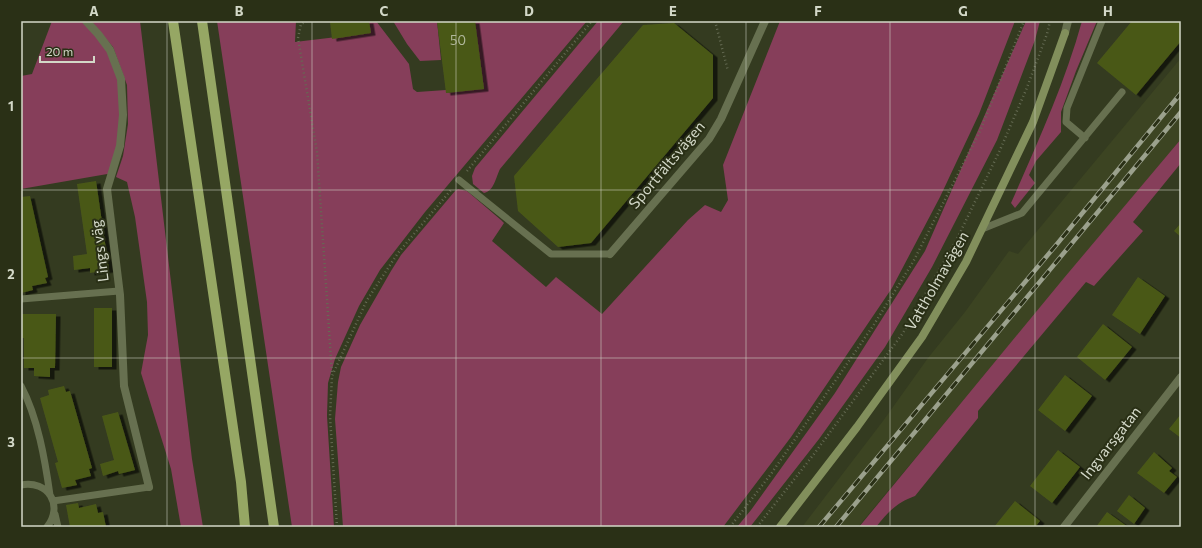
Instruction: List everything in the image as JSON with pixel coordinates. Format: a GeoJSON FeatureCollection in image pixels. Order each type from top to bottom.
{"type":"FeatureCollection","features":[{"type":"Feature","properties":{"kind":"main road"},"geometry":{"type":"LineString","coordinates":[[173,21],[241,482],[245,527]]}},
{"type":"Feature","properties":{"kind":"main road"},"geometry":{"type":"LineString","coordinates":[[202,21],[274,527]]}},
{"type":"Feature","properties":{"kind":"main road","name":"Vattholmavägen"},"geometry":{"type":"LineString","coordinates":[[780,527],[857,426],[922,337],[966,262],[1033,122],[1065,33]]}},
{"type":"Feature","properties":{"kind":"street","name":"Lings väg"},"geometry":{"type":"LineString","coordinates":[[86,21],[110,50],[121,79],[123,115],[120,146],[107,189],[119,291],[124,386],[149,487]]}},
{"type":"Feature","properties":{"kind":"street","name":"Sportfältsvägen"},"geometry":{"type":"LineString","coordinates":[[610,254],[710,139],[721,119],[765,21]]}},
{"type":"Feature","properties":{"kind":"street","name":"Vattholmavägen"},"geometry":{"type":"LineString","coordinates":[[1065,33],[1068,21]]}},
{"type":"Feature","properties":{"kind":"street","name":"Ingvarsgatan"},"geometry":{"type":"LineString","coordinates":[[1064,527],[1181,377]]}},
{"type":"Feature","properties":{"kind":"lane"},"geometry":{"type":"LineString","coordinates":[[1084,138],[1066,122],[1067,108],[1102,21]]}},
{"type":"Feature","properties":{"kind":"lane"},"geometry":{"type":"LineString","coordinates":[[982,228],[1022,213],[1122,92]]}},
{"type":"Feature","properties":{"kind":"lane"},"geometry":{"type":"LineString","coordinates":[[459,180],[551,254],[610,254]]}},
{"type":"Feature","properties":{"kind":"lane"},"geometry":{"type":"LineString","coordinates":[[21,299],[119,291]]}},
{"type":"Feature","properties":{"kind":"lane"},"geometry":{"type":"LineString","coordinates":[[21,386],[35,422],[58,527]]}},
{"type":"Feature","properties":{"kind":"lane"},"geometry":{"type":"LineString","coordinates":[[21,485],[36,485],[44,489],[51,498]]}},
{"type":"Feature","properties":{"kind":"lane"},"geometry":{"type":"LineString","coordinates":[[51,498],[149,487]]}},
{"type":"Feature","properties":{"kind":"lane"},"geometry":{"type":"LineString","coordinates":[[47,527],[52,520],[54,512]]}},
{"type":"Feature","properties":{"kind":"path"},"geometry":{"type":"LineString","coordinates":[[307,21],[301,24],[298,38],[317,152],[332,376],[330,416],[336,527]]}},
{"type":"Feature","properties":{"kind":"path"},"geometry":{"type":"LineString","coordinates":[[332,376],[367,300],[398,253],[592,21]]}},
{"type":"Feature","properties":{"kind":"path"},"geometry":{"type":"LineString","coordinates":[[715,21],[728,71],[731,96]]}},
{"type":"Feature","properties":{"kind":"path"},"geometry":{"type":"LineString","coordinates":[[730,527],[771,474],[873,326],[913,262],[980,131],[1024,21]]}},
{"type":"Feature","properties":{"kind":"path"},"geometry":{"type":"LineString","coordinates":[[757,527],[814,454],[903,333],[956,241],[1000,150],[1026,90],[1047,34],[1050,21]]}},
{"type":"Feature","properties":{"kind":"shaded area"},"geometry":{"type":"Polygon","coordinates":[[[52,21],[86,21],[115,61],[123,115],[113,173],[21,189],[21,76],[32,74],[52,21]]]}},
{"type":"Feature","properties":{"kind":"shaded area"},"geometry":{"type":"Polygon","coordinates":[[[91,21],[140,21],[192,459],[203,527],[181,527],[171,469],[141,373],[148,335],[147,302],[135,217],[127,182],[116,177],[123,156],[128,124],[127,85],[113,47],[91,21]]]}},
{"type":"Feature","properties":{"kind":"shaded area"},"geometry":{"type":"Polygon","coordinates":[[[217,21],[296,21],[295,42],[370,33],[369,21],[376,21],[409,64],[413,89],[417,92],[446,90],[446,93],[483,88],[475,21],[587,21],[425,212],[380,270],[359,306],[335,359],[328,383],[327,416],[334,527],[292,527],[217,21]]]}},
{"type":"Feature","properties":{"kind":"shaded area"},"geometry":{"type":"Polygon","coordinates":[[[393,21],[437,21],[441,60],[420,61],[407,44],[393,21]]]}},
{"type":"Feature","properties":{"kind":"shaded area"},"geometry":{"type":"Polygon","coordinates":[[[598,21],[624,21],[500,169],[490,190],[484,193],[473,184],[472,176],[475,168],[598,21]]]}},
{"type":"Feature","properties":{"kind":"shaded area"},"geometry":{"type":"Polygon","coordinates":[[[780,21],[1015,21],[979,114],[940,197],[892,288],[791,437],[723,527],[343,527],[335,419],[338,382],[341,367],[360,325],[401,255],[455,191],[458,189],[467,191],[504,223],[492,241],[546,287],[556,277],[602,314],[688,220],[705,205],[721,212],[728,200],[723,165],[780,21]]]}},
{"type":"Feature","properties":{"kind":"shaded area"},"geometry":{"type":"Polygon","coordinates":[[[1026,21],[1040,21],[1035,40],[997,140],[932,267],[885,347],[819,439],[750,527],[737,527],[751,510],[835,393],[925,251],[1026,21]]]}},
{"type":"Feature","properties":{"kind":"shaded area"},"geometry":{"type":"Polygon","coordinates":[[[1082,21],[1097,21],[1061,112],[1061,132],[1036,161],[1029,175],[1035,183],[1015,208],[1011,203],[1059,90],[1082,21]]]}},
{"type":"Feature","properties":{"kind":"shaded area"},"geometry":{"type":"Polygon","coordinates":[[[1181,58],[1181,139],[858,527],[802,527],[883,421],[928,358],[965,312],[1009,251],[1018,254],[1181,58]]]}},
{"type":"Feature","properties":{"kind":"shaded area"},"geometry":{"type":"Polygon","coordinates":[[[1181,139],[1181,163],[1133,222],[1143,231],[1094,286],[1086,282],[978,411],[978,418],[915,496],[893,508],[876,527],[859,527],[1064,278],[1181,139]]]}},
{"type":"Feature","properties":{"kind":"building"},"geometry":{"type":"Polygon","coordinates":[[[369,21],[371,33],[332,39],[330,22],[369,21]]]}},
{"type":"Feature","properties":{"kind":"building"},"geometry":{"type":"Polygon","coordinates":[[[437,21],[475,21],[484,89],[446,93],[437,21]]]}},
{"type":"Feature","properties":{"kind":"building"},"geometry":{"type":"Polygon","coordinates":[[[1132,21],[1181,22],[1181,41],[1136,95],[1097,63],[1132,21]]]}},
{"type":"Feature","properties":{"kind":"building"},"geometry":{"type":"Polygon","coordinates":[[[674,23],[713,55],[713,98],[591,243],[558,247],[518,211],[514,176],[643,25],[674,23]]]}},
{"type":"Feature","properties":{"kind":"building"},"geometry":{"type":"Polygon","coordinates":[[[96,181],[109,270],[90,273],[90,268],[74,270],[73,256],[87,254],[77,184],[96,181]]]}},
{"type":"Feature","properties":{"kind":"building"},"geometry":{"type":"Polygon","coordinates":[[[30,196],[48,277],[45,278],[47,283],[32,286],[33,290],[21,293],[21,197],[30,196]]]}},
{"type":"Feature","properties":{"kind":"building"},"geometry":{"type":"Polygon","coordinates":[[[1181,223],[1181,237],[1174,231],[1181,223]]]}},
{"type":"Feature","properties":{"kind":"building"},"geometry":{"type":"Polygon","coordinates":[[[1138,277],[1165,296],[1140,334],[1112,315],[1138,277]]]}},
{"type":"Feature","properties":{"kind":"building"},"geometry":{"type":"Polygon","coordinates":[[[94,308],[112,308],[112,367],[94,367],[94,308]]]}},
{"type":"Feature","properties":{"kind":"building"},"geometry":{"type":"Polygon","coordinates":[[[22,314],[56,314],[55,368],[50,368],[50,377],[34,376],[34,368],[24,368],[24,338],[21,338],[22,314]]]}},
{"type":"Feature","properties":{"kind":"building"},"geometry":{"type":"Polygon","coordinates":[[[1103,324],[1132,347],[1105,380],[1077,357],[1103,324]]]}},
{"type":"Feature","properties":{"kind":"building"},"geometry":{"type":"Polygon","coordinates":[[[1065,375],[1092,396],[1065,431],[1038,410],[1065,375]]]}},
{"type":"Feature","properties":{"kind":"building"},"geometry":{"type":"Polygon","coordinates":[[[64,386],[66,392],[70,391],[92,468],[89,469],[91,476],[75,480],[77,485],[62,488],[55,463],[58,462],[40,398],[49,395],[48,390],[64,386]]]}},
{"type":"Feature","properties":{"kind":"building"},"geometry":{"type":"Polygon","coordinates":[[[118,412],[135,470],[119,474],[118,471],[103,476],[100,464],[114,460],[102,416],[118,412]]]}},
{"type":"Feature","properties":{"kind":"building"},"geometry":{"type":"Polygon","coordinates":[[[1181,414],[1181,438],[1169,429],[1181,414]]]}},
{"type":"Feature","properties":{"kind":"building"},"geometry":{"type":"Polygon","coordinates":[[[1058,450],[1080,467],[1052,503],[1030,486],[1058,450]]]}},
{"type":"Feature","properties":{"kind":"building"},"geometry":{"type":"Polygon","coordinates":[[[1154,452],[1172,468],[1169,471],[1177,477],[1164,493],[1137,473],[1154,452]]]}},
{"type":"Feature","properties":{"kind":"building"},"geometry":{"type":"Polygon","coordinates":[[[1129,495],[1145,508],[1134,524],[1117,511],[1129,495]]]}},
{"type":"Feature","properties":{"kind":"building"},"geometry":{"type":"Polygon","coordinates":[[[1015,501],[1040,521],[1035,527],[994,527],[1015,501]]]}},
{"type":"Feature","properties":{"kind":"building"},"geometry":{"type":"Polygon","coordinates":[[[78,503],[79,508],[96,504],[98,513],[103,512],[106,527],[70,527],[66,505],[78,503]]]}},
{"type":"Feature","properties":{"kind":"building"},"geometry":{"type":"Polygon","coordinates":[[[1107,512],[1128,527],[1096,527],[1107,512]]]}},
{"type":"Feature","properties":{"kind":"railway"},"geometry":{"type":"LineString","coordinates":[[819,527],[1057,244],[1181,93]]}},
{"type":"Feature","properties":{"kind":"railway"},"geometry":{"type":"LineString","coordinates":[[836,527],[1181,112]]}}]}
